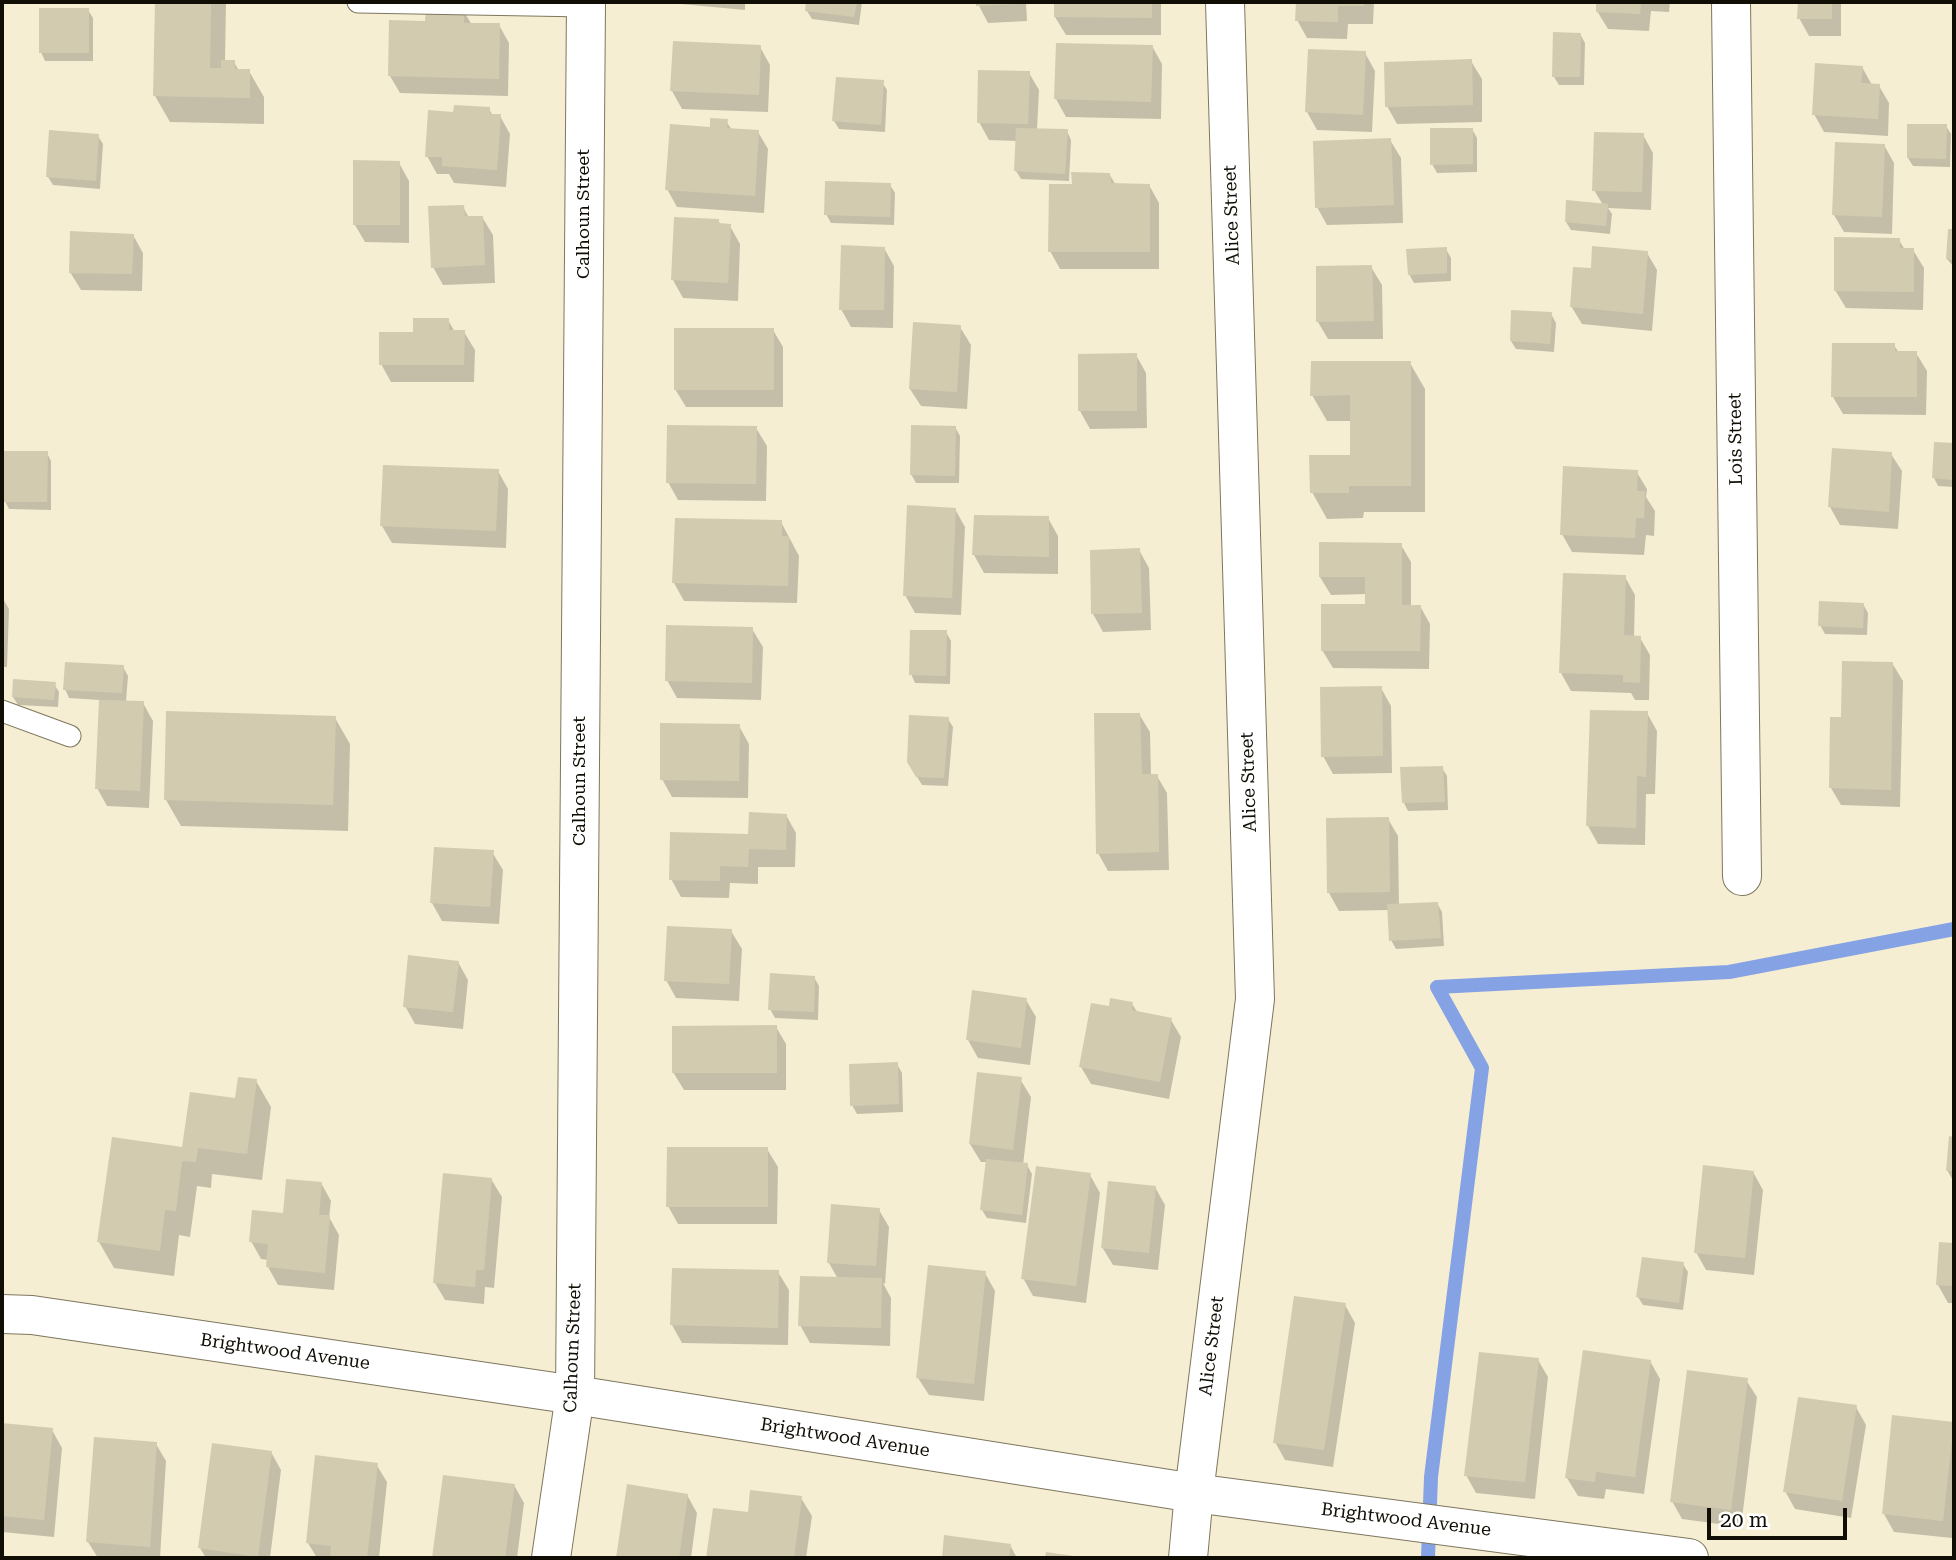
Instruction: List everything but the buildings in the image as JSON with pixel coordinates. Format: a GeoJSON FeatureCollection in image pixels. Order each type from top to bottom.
{"type":"FeatureCollection","features":[{"type":"Feature","properties":{"kind":"street","name":"Alice Street"},"geometry":{"type":"LineString","coordinates":[[1188,1558],[1255,999],[1225,2]]}},
{"type":"Feature","properties":{"kind":"street","name":"Lois Street"},"geometry":{"type":"LineString","coordinates":[[1731,2],[1742,876]]}},
{"type":"Feature","properties":{"kind":"street","name":"Calhoun Street"},"geometry":{"type":"LineString","coordinates":[[551,1558],[575,1395],[586,4]]}},
{"type":"Feature","properties":{"kind":"street","name":"Brightwood Avenue"},"geometry":{"type":"LineString","coordinates":[[2,1314],[32,1315],[575,1395],[1194,1493],[1689,1558]]}},
{"type":"Feature","properties":{"kind":"lane"},"geometry":{"type":"LineString","coordinates":[[358,2],[586,4]]}},
{"type":"Feature","properties":{"kind":"lane"},"geometry":{"type":"LineString","coordinates":[[2,711],[70,736]]}},
{"type":"Feature","properties":{"kind":"waterway"},"geometry":{"type":"LineString","coordinates":[[1428,1558],[1431,1477],[1482,1068],[1437,987],[1729,972],[1954,929]]}}]}
